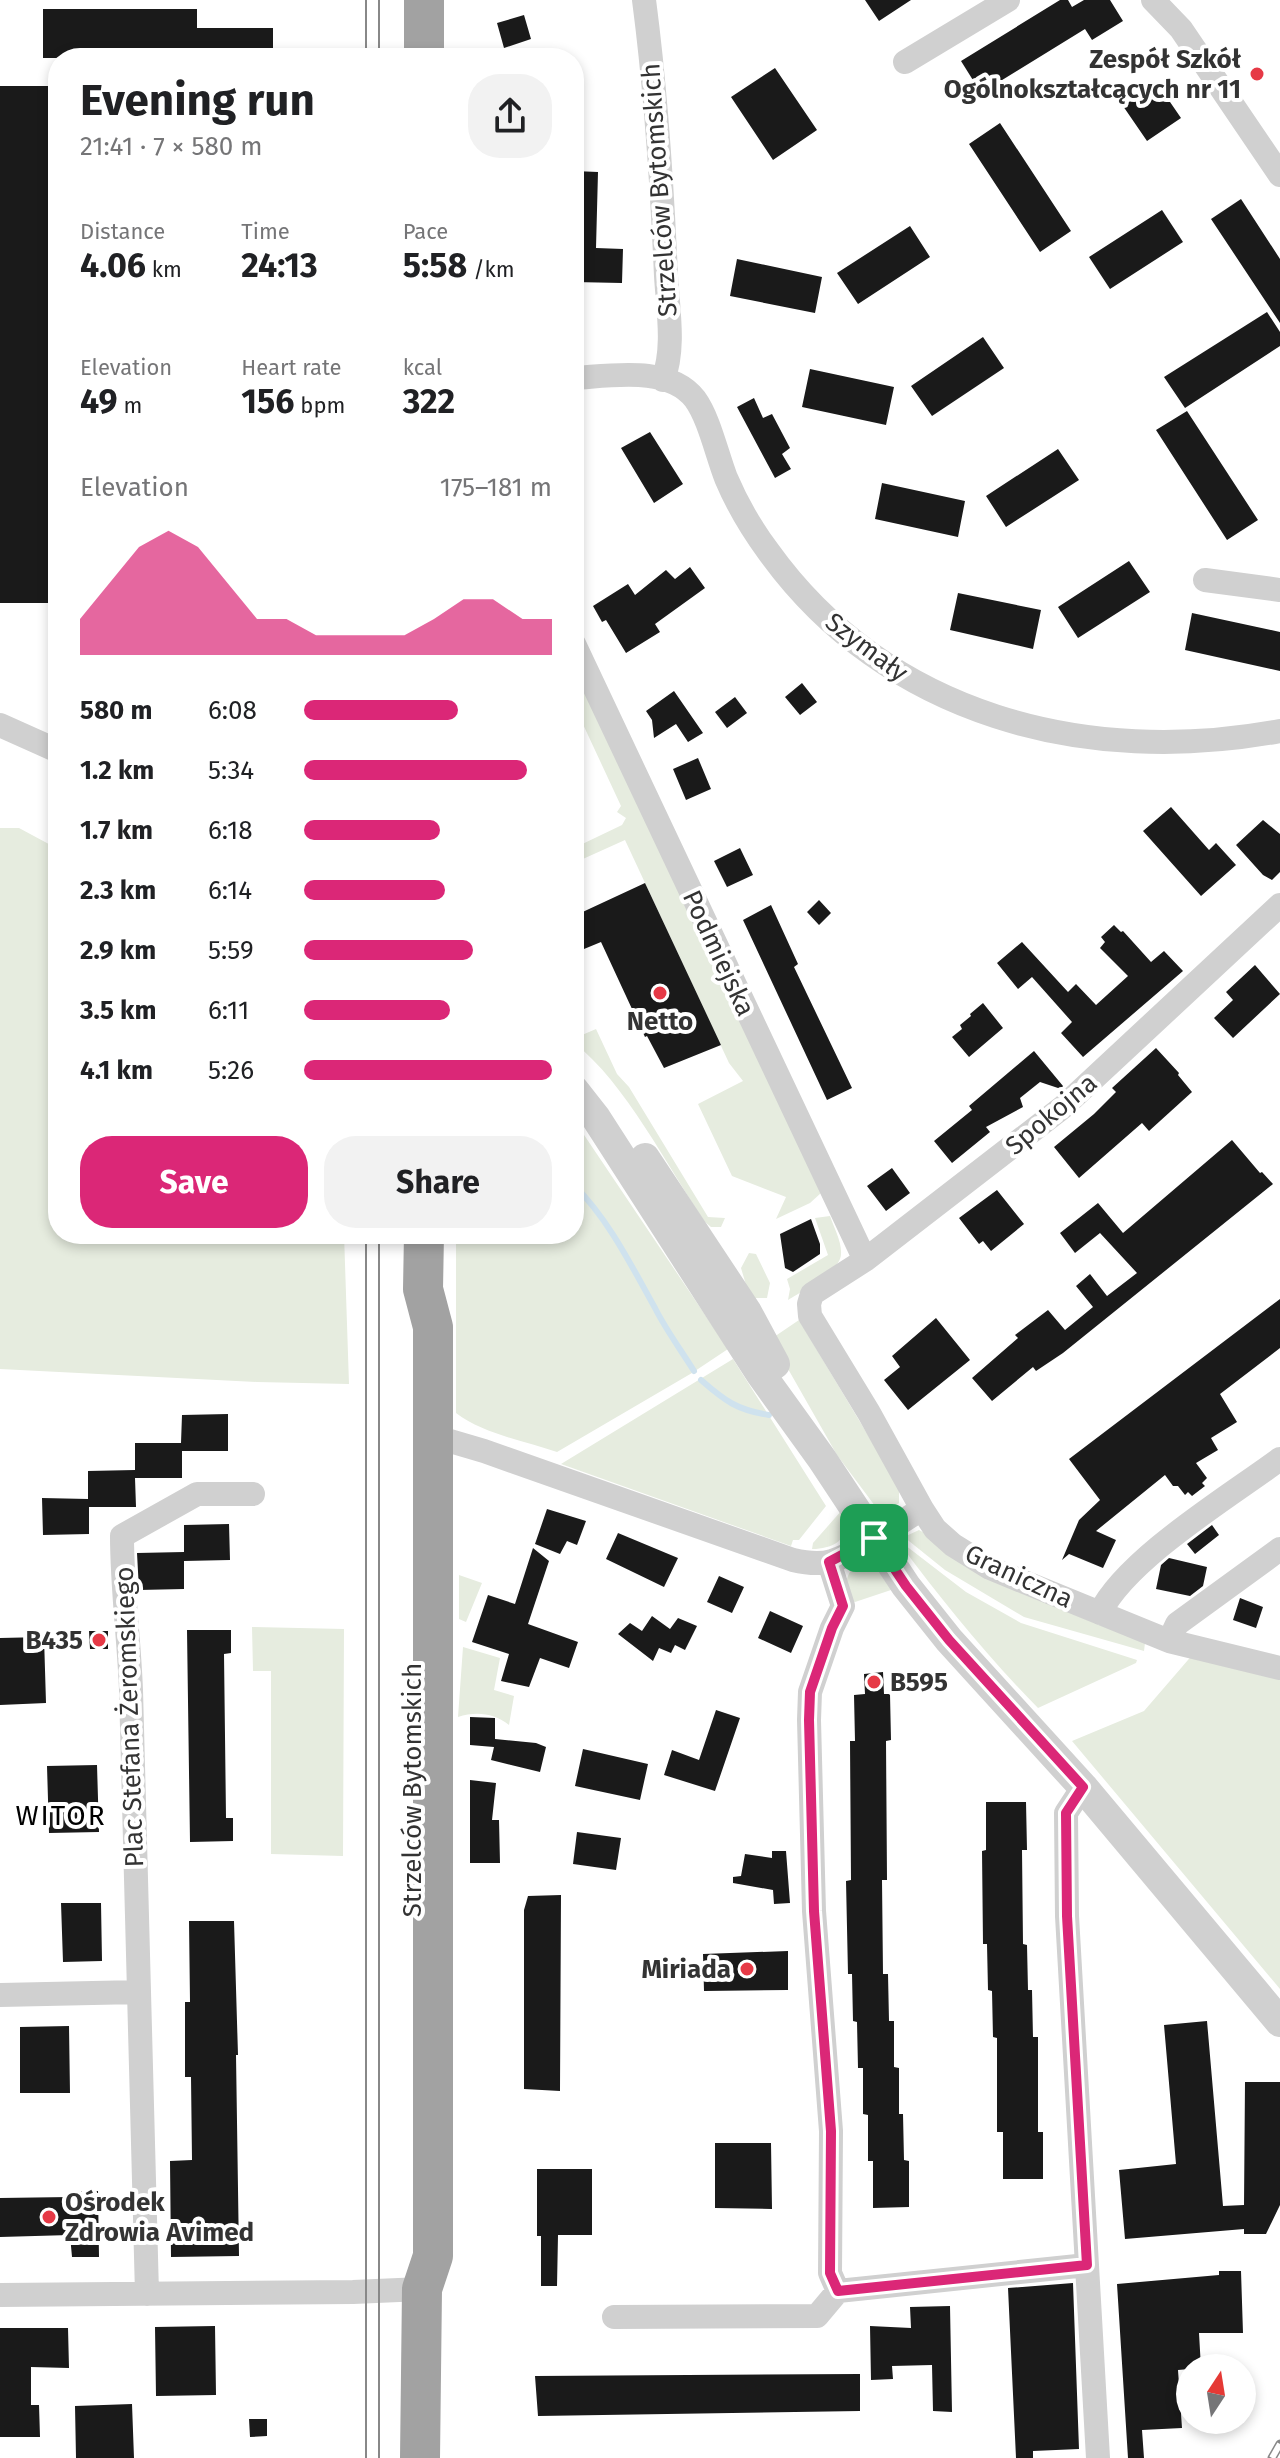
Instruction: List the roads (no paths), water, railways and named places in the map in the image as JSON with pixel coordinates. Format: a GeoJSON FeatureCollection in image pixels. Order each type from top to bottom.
{"type":"FeatureCollection","features":[{"type":"Feature","properties":{"kind":"highway"},"geometry":{"type":"LineString","coordinates":[[424,0],[424,48]]}},
{"type":"Feature","properties":{"kind":"highway","name":"Strzelców Bytomskich"},"geometry":{"type":"LineString","coordinates":[[422,2289],[405,2257],[405,2113],[412,2019],[412,1326],[423,1289],[424,1244]]}},
{"type":"Feature","properties":{"kind":"highway","name":"Strzelców Bytomskich"},"geometry":{"type":"LineString","coordinates":[[420,2458],[422,2289],[433,2256],[433,1327],[423,1289]]}},
{"type":"Feature","properties":{"kind":"street","name":"Strzelców Bytomskich"},"geometry":{"type":"LineString","coordinates":[[644,0],[664,223],[669,346],[668,367],[663,380]]}},
{"type":"Feature","properties":{"kind":"street"},"geometry":{"type":"LineString","coordinates":[[905,62],[1008,0]]}},
{"type":"Feature","properties":{"kind":"street"},"geometry":{"type":"LineString","coordinates":[[1153,0],[1181,29],[1280,175]]}},
{"type":"Feature","properties":{"kind":"street","name":"Szymały"},"geometry":{"type":"LineString","coordinates":[[584,378],[632,376],[663,380],[695,399],[735,498],[788,577],[851,640],[911,681],[996,716],[1076,735],[1119,741],[1171,743],[1280,731]]}},
{"type":"Feature","properties":{"kind":"street"},"geometry":{"type":"LineString","coordinates":[[1205,580],[1280,590]]}},
{"type":"Feature","properties":{"kind":"street","name":"Podmiejska"},"geometry":{"type":"LineString","coordinates":[[584,665],[865,1260]]}},
{"type":"Feature","properties":{"kind":"street"},"geometry":{"type":"LineString","coordinates":[[0,725],[48,747]]}},
{"type":"Feature","properties":{"kind":"street","name":"Spokojna"},"geometry":{"type":"LineString","coordinates":[[809,1304],[812,1294],[865,1260],[1063,1107],[1280,905]]}},
{"type":"Feature","properties":{"kind":"street"},"geometry":{"type":"LineString","coordinates":[[584,1078],[643,1154],[747,1312],[822,1459]]}},
{"type":"Feature","properties":{"kind":"street"},"geometry":{"type":"LineString","coordinates":[[584,1103],[760,1373],[822,1459],[906,1586],[949,1640],[1083,1787],[1280,2022]]}},
{"type":"Feature","properties":{"kind":"street","name":"Graniczna"},"geometry":{"type":"LineString","coordinates":[[809,1304],[810,1316],[922,1509],[935,1529],[953,1545],[990,1568],[1169,1641],[1280,1668]]}},
{"type":"Feature","properties":{"kind":"street"},"geometry":{"type":"LineString","coordinates":[[433,1436],[496,1455],[793,1560],[810,1563],[829,1562],[922,1509]]}},
{"type":"Feature","properties":{"kind":"street"},"geometry":{"type":"LineString","coordinates":[[1100,1613],[1109,1595],[1152,1553],[1280,1459]]}},
{"type":"Feature","properties":{"kind":"street","name":"Plac Stefana Żeromskiego"},"geometry":{"type":"LineString","coordinates":[[147,2294],[131,1690],[122,1536],[197,1494],[253,1494]]}},
{"type":"Feature","properties":{"kind":"street"},"geometry":{"type":"LineString","coordinates":[[1169,1641],[1177,1624],[1280,1549]]}},
{"type":"Feature","properties":{"kind":"street"},"geometry":{"type":"LineString","coordinates":[[829,1562],[843,1606],[810,1692],[809,1766],[814,1911],[831,2131],[830,2273],[838,2291]]}},
{"type":"Feature","properties":{"kind":"street"},"geometry":{"type":"LineString","coordinates":[[1083,1787],[1066,1813],[1067,1916],[1098,2458]]}},
{"type":"Feature","properties":{"kind":"street"},"geometry":{"type":"LineString","coordinates":[[0,1995],[139,1992]]}},
{"type":"Feature","properties":{"kind":"street"},"geometry":{"type":"LineString","coordinates":[[614,2317],[817,2316],[838,2291],[1087,2265]]}},
{"type":"Feature","properties":{"kind":"street"},"geometry":{"type":"LineString","coordinates":[[0,2295],[422,2289]]}},
{"type":"Feature","properties":{"kind":"waterway"},"geometry":{"type":"LineString","coordinates":[[584,1196],[609,1228],[694,1371]]}},
{"type":"Feature","properties":{"kind":"waterway"},"geometry":{"type":"LineString","coordinates":[[701,1380],[732,1404],[769,1415]]}},
{"type":"Feature","properties":{"kind":"tram line"},"geometry":{"type":"LineString","coordinates":[[366,0],[366,48]]}},
{"type":"Feature","properties":{"kind":"tram line"},"geometry":{"type":"LineString","coordinates":[[379,0],[379,48]]}},
{"type":"Feature","properties":{"kind":"tram line"},"geometry":{"type":"LineString","coordinates":[[366,1244],[366,2458]]}},
{"type":"Feature","properties":{"kind":"tram line"},"geometry":{"type":"LineString","coordinates":[[379,1244],[379,2458]]}},
{"type":"Feature","properties":{"kind":"railway"},"geometry":{"type":"LineString","coordinates":[[1272,2458],[1280,2444]]}},
{"type":"Feature","properties":{"kind":"place","name":"Zespół Szkół Ogólnokształcących nr 11"},"geometry":{"type":"Point","coordinates":[1257,74]}},
{"type":"Feature","properties":{"kind":"place","name":"Netto"},"geometry":{"type":"Point","coordinates":[660,993]}},
{"type":"Feature","properties":{"kind":"place","name":"B435"},"geometry":{"type":"Point","coordinates":[99,1640]}},
{"type":"Feature","properties":{"kind":"place","name":"B595"},"geometry":{"type":"Point","coordinates":[874,1682]}},
{"type":"Feature","properties":{"kind":"place","name":"Miriada"},"geometry":{"type":"Point","coordinates":[747,1969]}},
{"type":"Feature","properties":{"kind":"place","name":"Ośrodek Zdrowia Avimed"},"geometry":{"type":"Point","coordinates":[49,2217]}},
{"type":"Feature","properties":{"kind":"district","name":"WITOR"},"geometry":{"type":"Point","coordinates":[61,1815]}}]}
